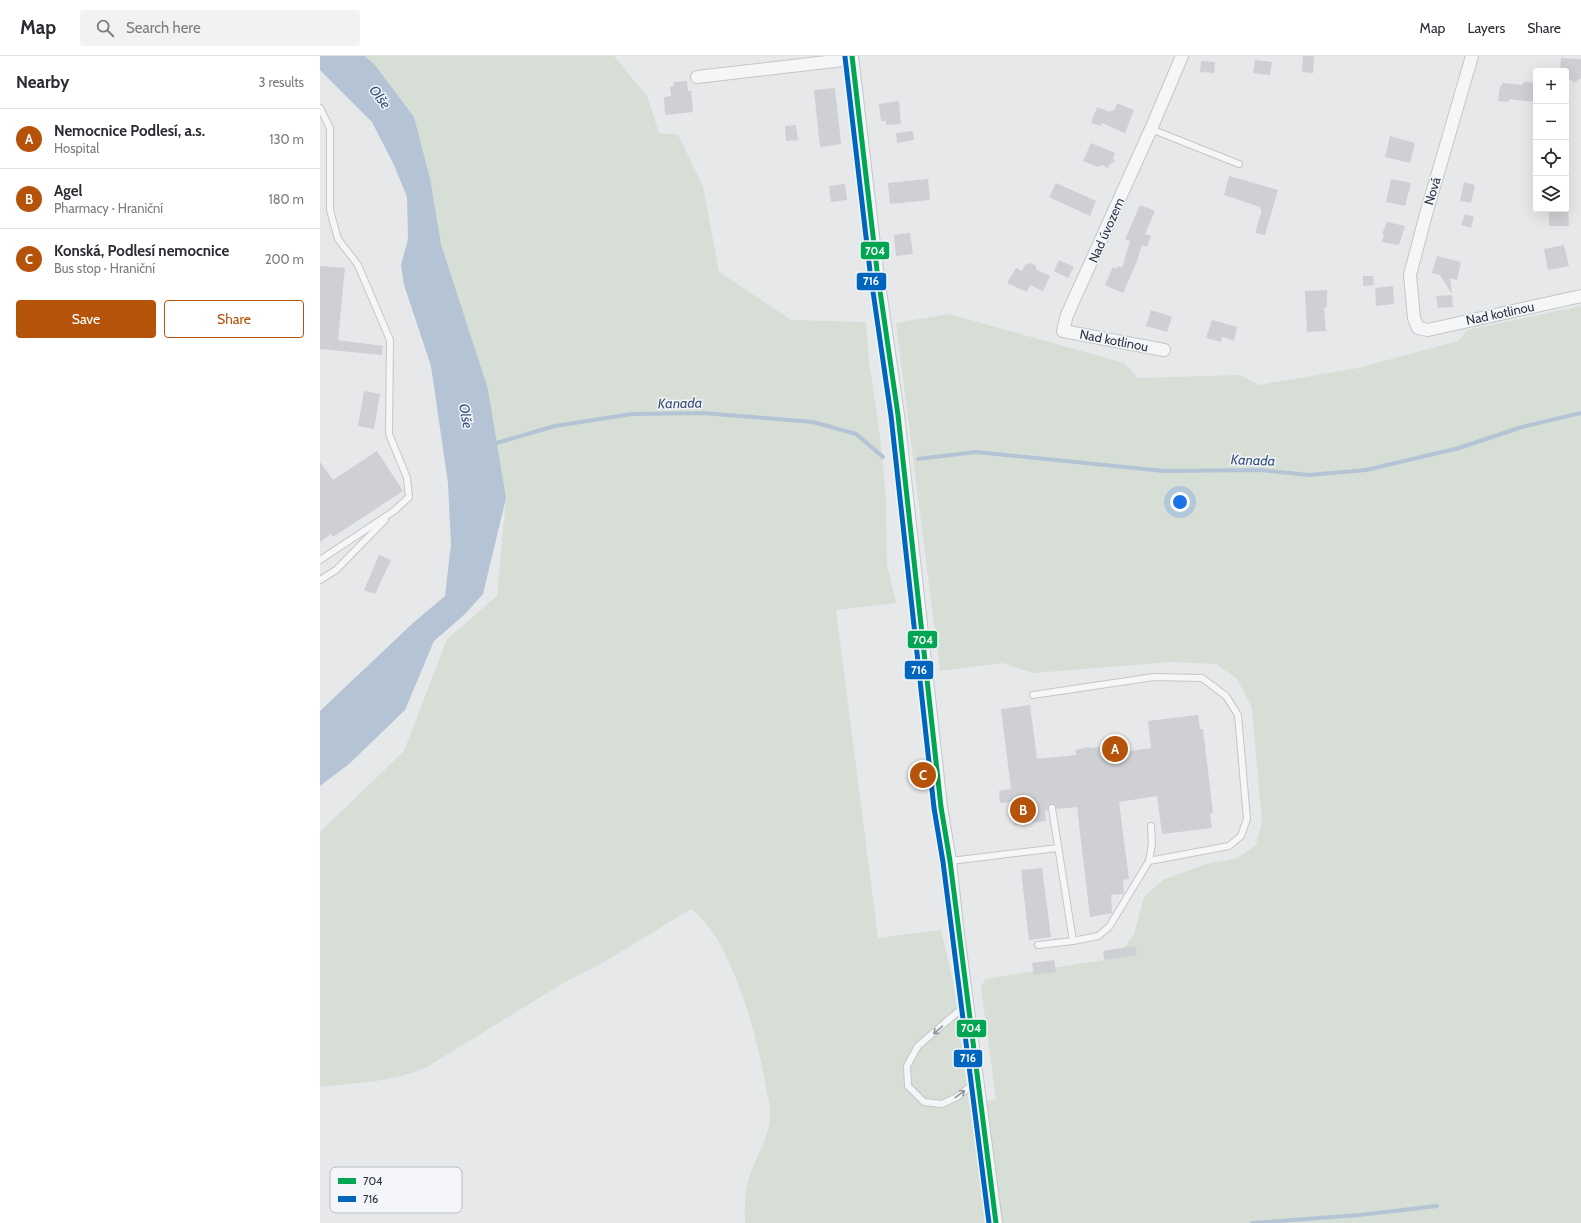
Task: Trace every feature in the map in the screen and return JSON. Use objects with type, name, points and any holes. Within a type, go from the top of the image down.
[{"type":"street","name":"Nad úvozem","points":[[1063,331],[1068,315],[1151,130],[1182,56]]},
{"type":"street","name":"Nová","points":[[1418,328],[1414,318],[1410,275],[1426,214],[1472,56]]},
{"type":"street","points":[[697,77],[852,58],[877,270],[898,415],[942,807],[995,1220]]},
{"type":"street","name":"Nad kotlinou","points":[[1418,328],[1428,330],[1581,296]]},
{"type":"street","name":"Nad kotlinou","points":[[1063,331],[1164,350]]},
{"type":"lane","points":[[320,108],[330,128],[330,210],[338,239],[358,265],[390,340],[389,434],[407,478],[409,497],[336,570],[320,580]]},
{"type":"lane","points":[[1151,130],[1239,164]]},
{"type":"lane","points":[[320,560],[394,511]]},
{"type":"lane","points":[[1033,695],[1154,677],[1202,678],[1226,696],[1238,715],[1247,818],[1241,836],[1229,846],[1149,862]]},
{"type":"lane","points":[[1052,808],[1073,941]]},
{"type":"lane","points":[[1038,945],[1073,941],[1098,936],[1109,927],[1149,862],[1152,844],[1150,826]]},
{"type":"lane","points":[[950,861],[1058,848]]},
{"type":"lane","points":[[967,1004],[918,1046],[907,1066],[908,1086],[924,1102],[942,1104],[957,1097],[978,1081]]},
{"type":"shaded area","points":[[365,56],[614,56],[647,96],[659,133],[678,135],[703,186],[719,272],[791,320],[866,322],[869,361],[881,444],[886,502],[887,565],[896,603],[836,610],[878,938],[941,930],[954,986],[969,1105],[996,1099],[981,987],[985,979],[1116,958],[1134,934],[1144,897],[1163,880],[1206,864],[1237,858],[1256,845],[1262,822],[1252,708],[1237,679],[1216,664],[1171,662],[1034,673],[1002,663],[940,671],[896,323],[949,314],[1124,363],[1138,378],[1240,375],[1259,385],[1358,368],[1458,341],[1467,330],[1581,306],[1581,1223],[745,1223],[747,1186],[767,1134],[770,1118],[769,1100],[754,1032],[738,983],[718,940],[706,923],[691,909],[604,962],[565,982],[427,1067],[388,1079],[320,1087],[320,832],[404,751],[447,639],[497,596],[506,498],[488,389],[441,244],[430,178],[414,117],[375,65]]},
{"type":"water","name":"Olše","points":[[320,56],[365,56],[375,65],[414,117],[430,178],[441,244],[488,389],[506,498],[483,594],[465,614],[434,641],[405,710],[349,764],[320,786],[320,711],[413,623],[445,596],[451,544],[448,483],[431,366],[404,285],[401,265],[408,239],[407,197],[394,165],[372,122],[320,70]]},
{"type":"building","points":[[1303,56],[1314,56],[1313,73],[1302,72]]},
{"type":"building","points":[[1561,58],[1581,59],[1581,78],[1574,83],[1569,79],[1569,68],[1560,68]]},
{"type":"building","points":[[1255,60],[1272,62],[1270,75],[1253,73]]},
{"type":"building","points":[[1201,61],[1215,62],[1214,73],[1200,72]]},
{"type":"building","points":[[687,81],[688,91],[691,91],[693,112],[665,115],[664,97],[671,96],[670,87],[674,86],[674,82]]},
{"type":"building","points":[[1523,82],[1533,83],[1533,102],[1509,99],[1509,102],[1498,101],[1500,86],[1502,86],[1502,83],[1523,85]]},
{"type":"building","points":[[835,88],[841,144],[820,147],[814,90]]},
{"type":"building","points":[[899,101],[901,124],[886,125],[886,121],[881,121],[879,104]]},
{"type":"building","points":[[1117,103],[1134,110],[1125,133],[1102,123],[1101,126],[1091,123],[1097,107],[1110,112],[1111,110],[1114,111]]},
{"type":"building","points":[[796,125],[798,140],[786,141],[785,126]]},
{"type":"building","points":[[913,131],[914,140],[897,143],[896,133]]},
{"type":"building","points":[[1390,136],[1415,143],[1410,163],[1385,157]]},
{"type":"building","points":[[1091,143],[1115,153],[1113,157],[1115,162],[1110,164],[1108,168],[1102,165],[1098,167],[1083,161]]},
{"type":"building","points":[[1229,176],[1278,190],[1265,235],[1255,233],[1262,210],[1260,207],[1224,195]]},
{"type":"building","points":[[928,179],[930,200],[890,204],[888,183]]},
{"type":"building","points":[[1391,179],[1411,183],[1405,206],[1386,202]]},
{"type":"building","points":[[1464,182],[1475,185],[1471,203],[1460,201]]},
{"type":"building","points":[[1056,183],[1096,201],[1090,216],[1049,197]]},
{"type":"building","points":[[845,184],[847,200],[831,202],[829,186]]},
{"type":"building","points":[[1140,205],[1155,211],[1145,234],[1151,236],[1147,247],[1142,245],[1136,264],[1123,293],[1105,285],[1113,267],[1117,269],[1118,266],[1122,268],[1130,241],[1125,239]]},
{"type":"building","points":[[1549,212],[1568,212],[1569,226],[1549,226]]},
{"type":"building","points":[[1465,214],[1474,217],[1471,228],[1461,225]]},
{"type":"building","points":[[1387,222],[1405,226],[1399,245],[1382,242],[1384,234],[1382,234]]},
{"type":"building","points":[[910,233],[913,254],[896,256],[894,235]]},
{"type":"building","points":[[1564,245],[1569,266],[1548,270],[1544,249]]},
{"type":"building","points":[[1437,256],[1461,262],[1457,280],[1450,278],[1452,294],[1440,275],[1432,273]]},
{"type":"building","points":[[1059,260],[1074,267],[1068,278],[1054,271]]},
{"type":"building","points":[[1030,263],[1035,265],[1037,270],[1050,276],[1043,291],[1030,285],[1027,292],[1007,283],[1016,268],[1022,271],[1025,265]]},
{"type":"building","points":[[320,266],[345,268],[338,340],[383,346],[382,355],[320,349]]},
{"type":"building","points":[[1363,276],[1373,276],[1374,285],[1363,286]]},
{"type":"building","points":[[1393,286],[1394,304],[1376,306],[1375,288]]},
{"type":"building","points":[[1327,290],[1327,307],[1324,308],[1326,331],[1307,332],[1305,291]]},
{"type":"building","points":[[1452,295],[1453,307],[1438,308],[1436,296]]},
{"type":"building","points":[[1151,310],[1172,317],[1167,332],[1146,326]]},
{"type":"building","points":[[1212,320],[1237,327],[1234,341],[1222,337],[1221,342],[1206,338]]},
{"type":"building","points":[[364,391],[380,394],[374,429],[358,426]]},
{"type":"building","points":[[377,451],[403,491],[333,537],[331,534],[320,542],[320,462],[333,480]]},
{"type":"building","points":[[379,555],[391,560],[375,594],[364,590]]},
{"type":"building","points":[[1030,705],[1037,759],[1076,755],[1075,750],[1087,747],[1092,748],[1104,746],[1105,751],[1129,748],[1130,751],[1151,748],[1148,721],[1198,715],[1200,729],[1203,729],[1213,813],[1210,814],[1212,828],[1162,834],[1157,796],[1119,802],[1129,879],[1123,880],[1124,894],[1111,895],[1112,913],[1090,917],[1077,807],[1057,809],[1055,805],[1051,804],[1048,806],[1048,810],[1045,811],[1046,821],[1015,825],[1013,802],[1000,803],[999,791],[1011,789],[1001,709]]},
{"type":"building","points":[[1042,868],[1051,937],[1029,940],[1021,870]]},
{"type":"building","points":[[1135,946],[1137,955],[1104,960],[1103,951]]},
{"type":"building","points":[[1054,960],[1056,972],[1034,975],[1032,963]]},
{"type":"waterway","name":"Kanada","points":[[493,444],[555,426],[632,414],[704,413],[813,422],[856,434],[883,457]]},
{"type":"waterway","name":"Kanada","points":[[918,459],[976,452],[1164,471],[1261,470],[1309,475],[1366,470],[1459,448],[1522,427],[1581,413]]},
{"type":"waterway","points":[[1252,1223],[1359,1215],[1437,1206]]},
{"type":"transit line","name":"704","points":[[852,56],[877,270],[898,415],[941,807],[950,861],[996,1223]]},
{"type":"transit line","name":"716","points":[[845,57],[870,271],[891,416],[934,808],[943,862],[989,1223]]},
{"type":"place","name":"Nemocnice Podlesí, a.s.","points":[[1115,749]]},
{"type":"place","name":"Konská, Podlesí nemocnice","points":[[923,775]]},
{"type":"place","name":"Agel","points":[[1023,810]]}]
